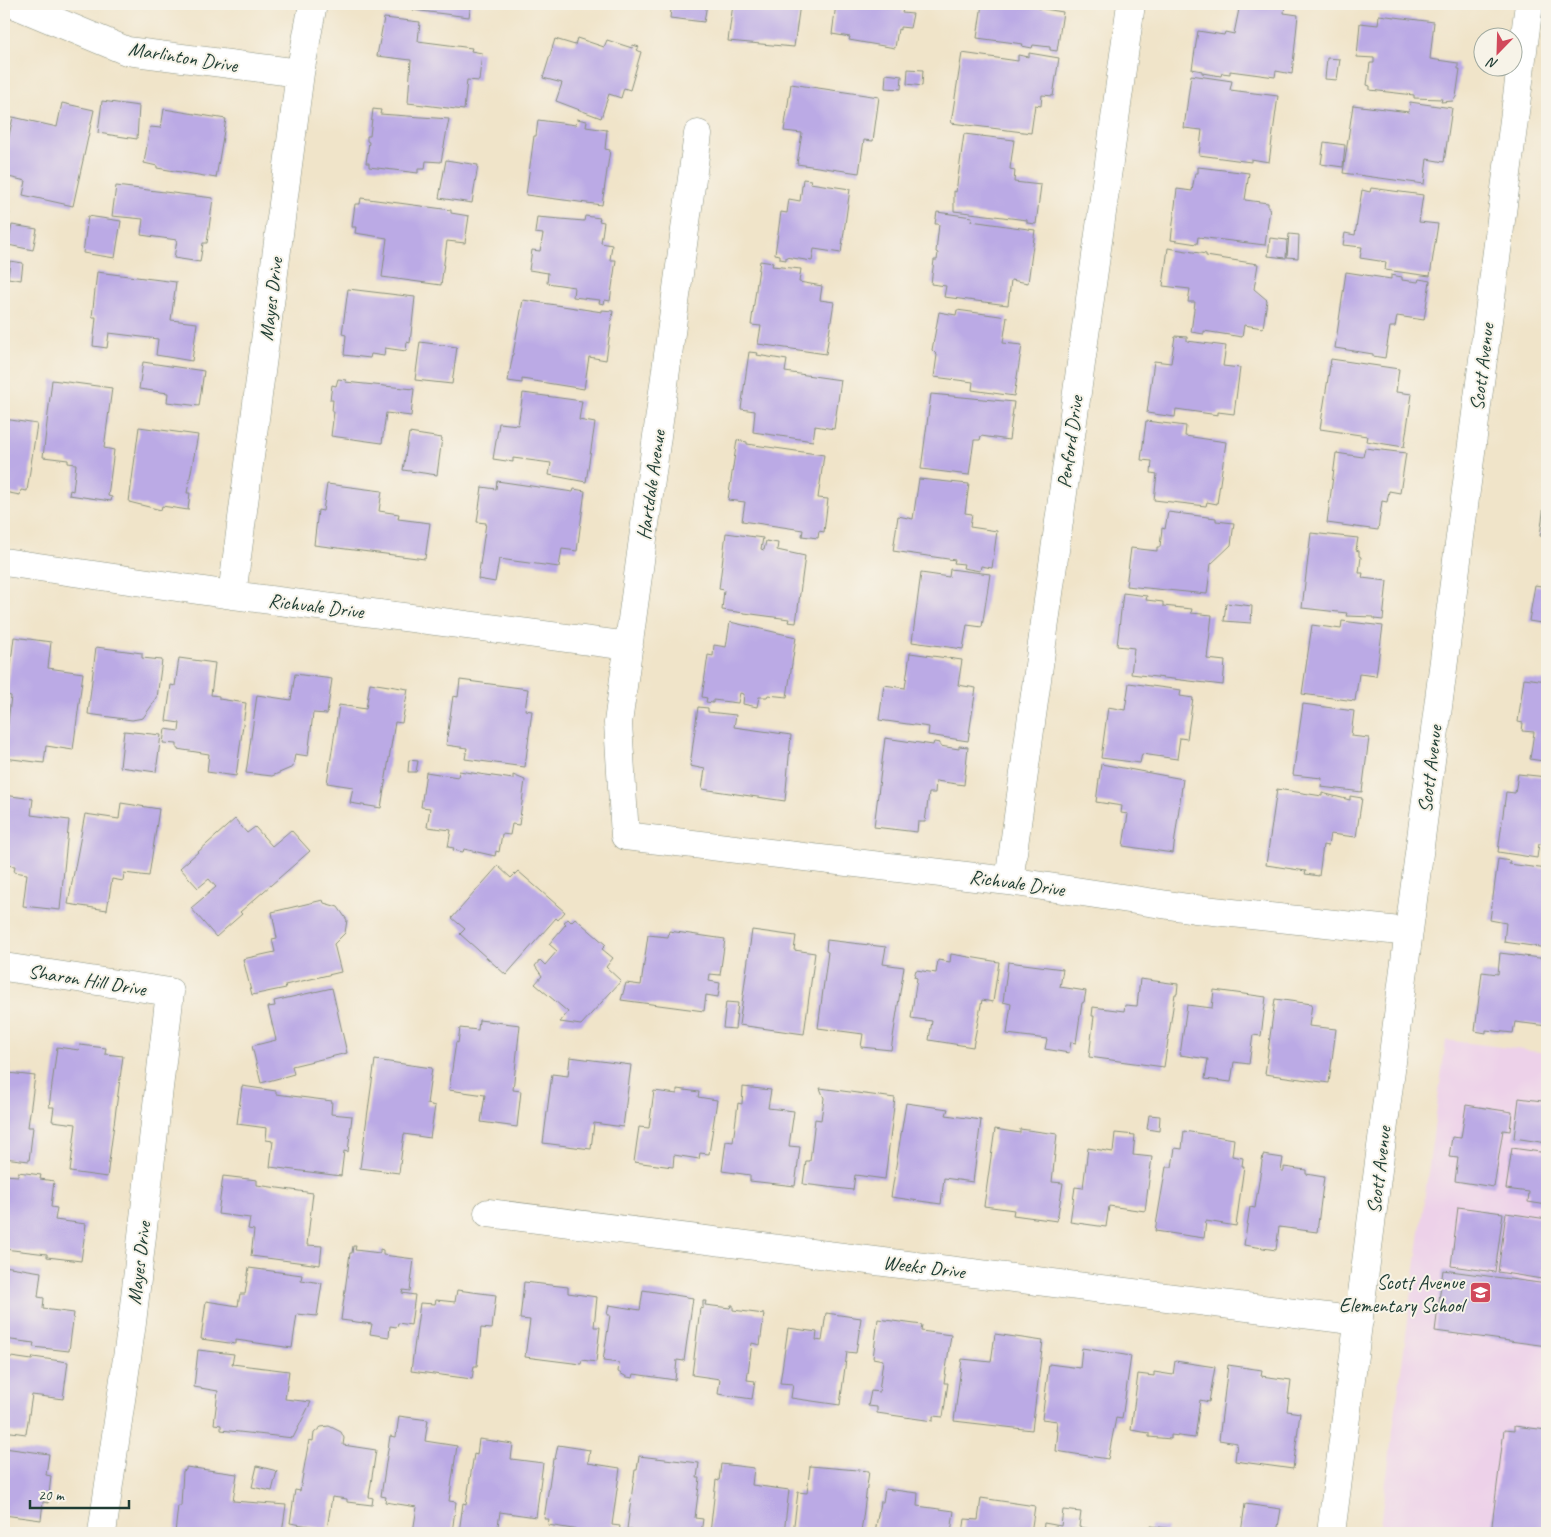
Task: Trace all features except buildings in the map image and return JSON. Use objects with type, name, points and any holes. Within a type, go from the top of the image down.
[{"type":"street","name":"Marlinton Drive","points":[[14,4],[128,51],[300,73]]},
{"type":"street","name":"Mayes Drive","points":[[232,595],[300,73],[313,4]]},
{"type":"street","name":"Penford Drive","points":[[1009,881],[1131,4]]},
{"type":"street","name":"Scott Avenue","points":[[1331,1533],[1529,4]]},
{"type":"street","name":"Hartdale Avenue","points":[[625,836],[618,723],[698,134]]},
{"type":"street","name":"Richvale Drive","points":[[4,562],[232,595],[629,646]]},
{"type":"street","name":"Richvale Drive","points":[[625,836],[1009,881],[1195,909],[1409,932]]},
{"type":"street","name":"Sharon Hill Drive","points":[[4,967],[170,992]]},
{"type":"street","name":"Mayes Drive","points":[[102,1533],[133,1313],[170,992]]},
{"type":"street","name":"Weeks Drive","points":[[488,1213],[1359,1321]]},
{"type":"shaded area","name":"Scott Avenue Elementary School","points":[[1446,1040],[1547,1053],[1547,1533],[1379,1533]]},
{"type":"place","name":"Scott Avenue Elementary School","points":[[1480,1293]]}]
